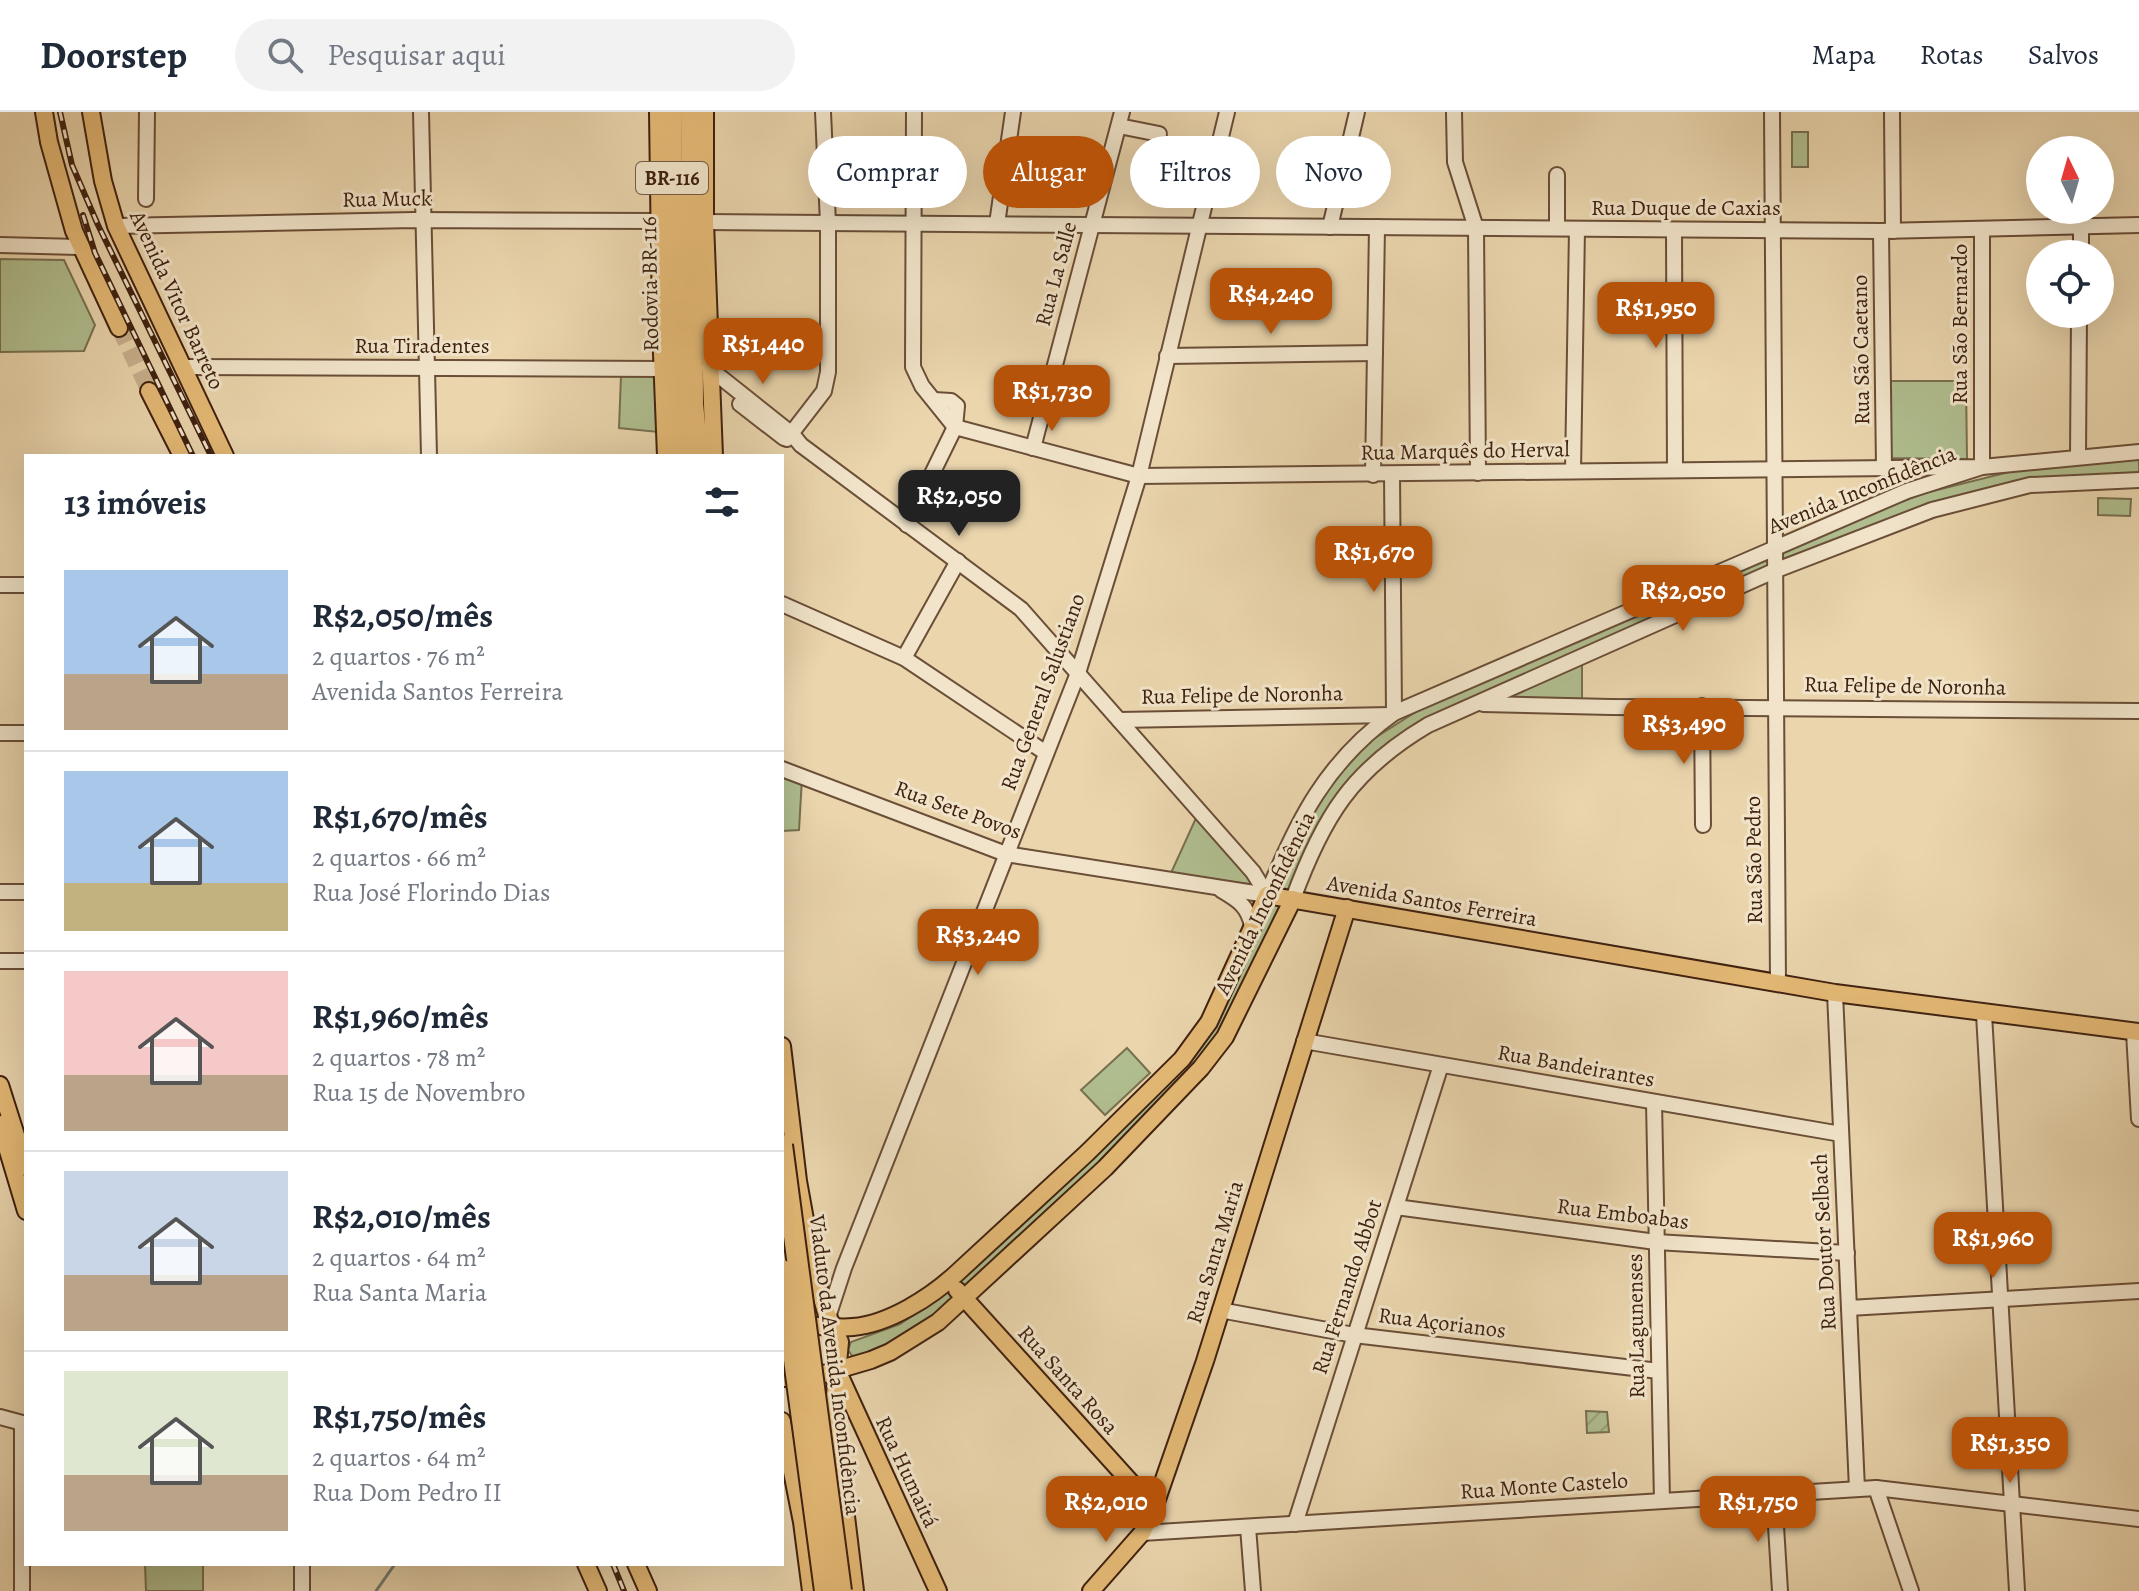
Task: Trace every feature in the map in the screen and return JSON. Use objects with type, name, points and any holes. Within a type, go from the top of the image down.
[{"type":"highway","name":"Rodovia BR-116","points":[[671,112],[675,403],[679,454]]},
{"type":"highway","name":"Rodovia BR-116","points":[[691,112],[702,398],[698,454]]},
{"type":"highway","name":"BR-116","points":[[702,398],[698,185],[705,167]]},
{"type":"highway","name":"BR-116","points":[[661,329],[672,245]]},
{"type":"highway","name":"Viaduto da Avenida Inconfidência","points":[[784,1160],[841,1591]]},
{"type":"highway","name":"Viaduto da Avenida Inconfidência","points":[[784,1285],[825,1591]]},
{"type":"main road","points":[[44,112],[58,178],[79,247],[119,328]]},
{"type":"main road","name":"Avenida Vitor Barreto","points":[[91,112],[100,167],[116,226],[224,454]]},
{"type":"main road","points":[[658,112],[666,454]]},
{"type":"main road","points":[[705,112],[709,368],[702,398],[714,454]]},
{"type":"main road","points":[[149,391],[181,454]]},
{"type":"main road","name":"Avenida Santos Ferreira","points":[[1267,895],[1835,993],[2136,1032]]},
{"type":"main road","name":"Avenida Inconfidência","points":[[784,1329],[830,1322],[852,1327],[888,1317],[953,1277],[1087,1153],[1182,1059],[1209,1022],[1267,895]]},
{"type":"main road","name":"Avenida Inconfidência","points":[[784,1378],[810,1378],[890,1352],[938,1322],[1105,1168],[1201,1068],[1225,1037],[1293,899]]},
{"type":"main road","name":"Rua Santa Maria","points":[[1100,1588],[1142,1533],[1154,1508],[1347,908]]},
{"type":"main road","points":[[784,1063],[798,1181],[816,1276],[841,1348],[835,1425],[855,1591]]},
{"type":"main road","points":[[0,1085],[24,1200]]},
{"type":"main road","points":[[9,1119],[24,1161]]},
{"type":"main road","points":[[784,1302],[796,1304],[805,1301],[816,1276]]},
{"type":"main road","name":"Rua Santa Rosa","points":[[953,1277],[1154,1508]]},
{"type":"main road","name":"Rua Humaitá","points":[[838,1370],[938,1591]]},
{"type":"main road","points":[[811,1591],[784,1427],[798,1406],[808,1403],[821,1406],[835,1425]]},
{"type":"main road","points":[[587,1566],[598,1591]]},
{"type":"main road","points":[[598,1566],[610,1591]]},
{"type":"main road","points":[[637,1566],[648,1591]]},
{"type":"street","points":[[146,199],[147,112]]},
{"type":"street","points":[[421,112],[429,454]]},
{"type":"street","points":[[793,440],[824,391],[828,372],[828,223],[823,112]]},
{"type":"street","points":[[907,525],[955,427],[922,386],[913,367],[914,112]]},
{"type":"street","points":[[997,224],[1013,112]]},
{"type":"street","name":"Rua General Salustiano","points":[[830,1322],[844,1268],[1078,673],[1139,476],[1227,112]]},
{"type":"street","points":[[1330,227],[1357,112]]},
{"type":"street","points":[[1454,112],[1455,162],[1476,228],[1478,473]]},
{"type":"street","name":"Rua São Pedro","points":[[1772,112],[1778,983]]},
{"type":"street","name":"Rua São Caetano","points":[[1891,468],[1887,231],[1892,112]]},
{"type":"street","points":[[1120,119],[1159,134]]},
{"type":"street","name":"Rua La Salle","points":[[1033,448],[1120,119]]},
{"type":"street","points":[[1557,175],[1557,228]]},
{"type":"street","name":"Rua Muck","points":[[116,226],[424,220],[659,221]]},
{"type":"street","name":"Rua Duque de Caxias","points":[[705,222],[1887,231],[2139,225]]},
{"type":"street","points":[[2081,226],[2081,240]]},
{"type":"street","points":[[1373,475],[1377,227]]},
{"type":"street","points":[[1573,471],[1577,229]]},
{"type":"street","name":"Rua São Bernardo","points":[[1982,229],[1982,467]]},
{"type":"street","points":[[1674,230],[1675,470]]},
{"type":"street","points":[[0,245],[79,247]]},
{"type":"street","points":[[2078,457],[2079,328]]},
{"type":"street","points":[[1167,356],[1375,353]]},
{"type":"street","name":"Rua Tiradentes","points":[[183,367],[662,369]]},
{"type":"street","points":[[709,368],[793,440]]},
{"type":"street","points":[[702,398],[716,389],[723,390],[1021,609],[1253,872],[1267,895]]},
{"type":"street","name":"Rua Marquês do Herval","points":[[955,427],[1139,476],[1982,467]]},
{"type":"street","name":"Avenida Inconfidência","points":[[1267,895],[1297,824],[1320,786],[1353,746],[1393,714],[1907,491],[1982,467],[2139,452]]},
{"type":"street","points":[[1891,468],[1907,474],[1910,484],[1907,491]]},
{"type":"street","points":[[1392,474],[1393,714]]},
{"type":"street","name":"Avenida Inconfidência","points":[[1293,899],[1322,828],[1346,794],[1387,751],[1428,725],[1774,571],[1932,510],[2021,487],[2139,480]]},
{"type":"street","points":[[904,658],[958,561]]},
{"type":"street","points":[[0,585],[24,585]]},
{"type":"street","points":[[784,605],[904,658],[1046,753]]},
{"type":"street","name":"Rua Felipe de Noronha","points":[[1479,704],[2139,711]]},
{"type":"street","points":[[1702,706],[1703,825]]},
{"type":"street","name":"Rua Felipe de Noronha","points":[[1119,720],[1393,714]]},
{"type":"street","name":"Rua Felipe de Noronha","points":[[1366,715],[1374,729]]},
{"type":"street","points":[[0,733],[24,733]]},
{"type":"street","name":"Rua Sete Povos","points":[[784,770],[1006,854],[1267,895]]},
{"type":"street","name":"Rua Sete Povos","points":[[1217,887],[1243,903],[1252,926]]},
{"type":"street","points":[[0,892],[24,892]]},
{"type":"street","points":[[0,961],[24,961]]},
{"type":"street","name":"Rua Doutor Selbach","points":[[1835,993],[1857,1489]]},
{"type":"street","points":[[1984,1014],[2017,1591]]},
{"type":"street","points":[[2136,1032],[2139,1119]]},
{"type":"street","name":"Rua Bandeirantes","points":[[1304,1041],[1841,1134]]},
{"type":"street","name":"Rua Fernando Abbot","points":[[1295,1524],[1441,1065]]},
{"type":"street","name":"Rua Lagunenses","points":[[1654,1102],[1662,1501]]},
{"type":"street","name":"Rua Emboabas","points":[[1396,1207],[1656,1242],[1847,1253]]},
{"type":"street","points":[[816,1276],[829,1280],[844,1268]]},
{"type":"street","points":[[1849,1308],[2139,1291]]},
{"type":"street","name":"Rua Açorianos","points":[[1220,1310],[1354,1335],[1659,1371]]},
{"type":"street","points":[[0,1417],[24,1424],[22,1591]]},
{"type":"street","points":[[1876,1488],[1911,1591]]},
{"type":"street","name":"Rua Monte Castelo","points":[[1142,1533],[1876,1488],[2139,1519]]},
{"type":"street","points":[[1774,1494],[1780,1591]]},
{"type":"street","points":[[1248,1527],[1253,1591]]},
{"type":"street","points":[[302,1566],[302,1591]]},
{"type":"green space","points":[[1792,132],[1808,132],[1808,167],[1792,167]]},
{"type":"green space","points":[[0,259],[64,260],[95,325],[84,351],[0,352]]},
{"type":"green space","points":[[653,375],[658,379],[658,432],[619,428],[621,376]]},
{"type":"green space","points":[[1888,381],[1966,381],[1967,459],[1889,458]]},
{"type":"green space","points":[[2139,458],[2139,474],[1988,491],[1429,721],[1342,793],[1224,1033],[1103,1164],[936,1319],[878,1350],[853,1357],[848,1350],[851,1342],[900,1324],[919,1311],[1184,1064],[1307,816],[1335,776],[1367,743],[1422,708],[1925,493],[2029,467]]},
{"type":"green space","points":[[2098,498],[2131,499],[2130,516],[2098,515]]},
{"type":"green space","points":[[1582,662],[1582,701],[1500,698]]},
{"type":"green space","points":[[784,773],[802,778],[799,830],[784,831]]},
{"type":"green space","points":[[1196,818],[1255,885],[1171,873]]},
{"type":"green space","points":[[1127,1048],[1150,1073],[1105,1115],[1081,1090]]},
{"type":"green space","points":[[1586,1411],[1607,1412],[1609,1432],[1587,1433]]},
{"type":"green space","points":[[145,1566],[203,1566],[203,1591],[146,1591]]},
{"type":"waterway","points":[[376,1591],[394,1566]]},
{"type":"tunnel","points":[[119,328],[149,391]]},
{"type":"railway","points":[[60,112],[72,165],[98,225],[210,454]]},
{"type":"railway","points":[[83,215],[95,253],[192,454]]},
{"type":"railway","points":[[614,1566],[624,1591]]}]
